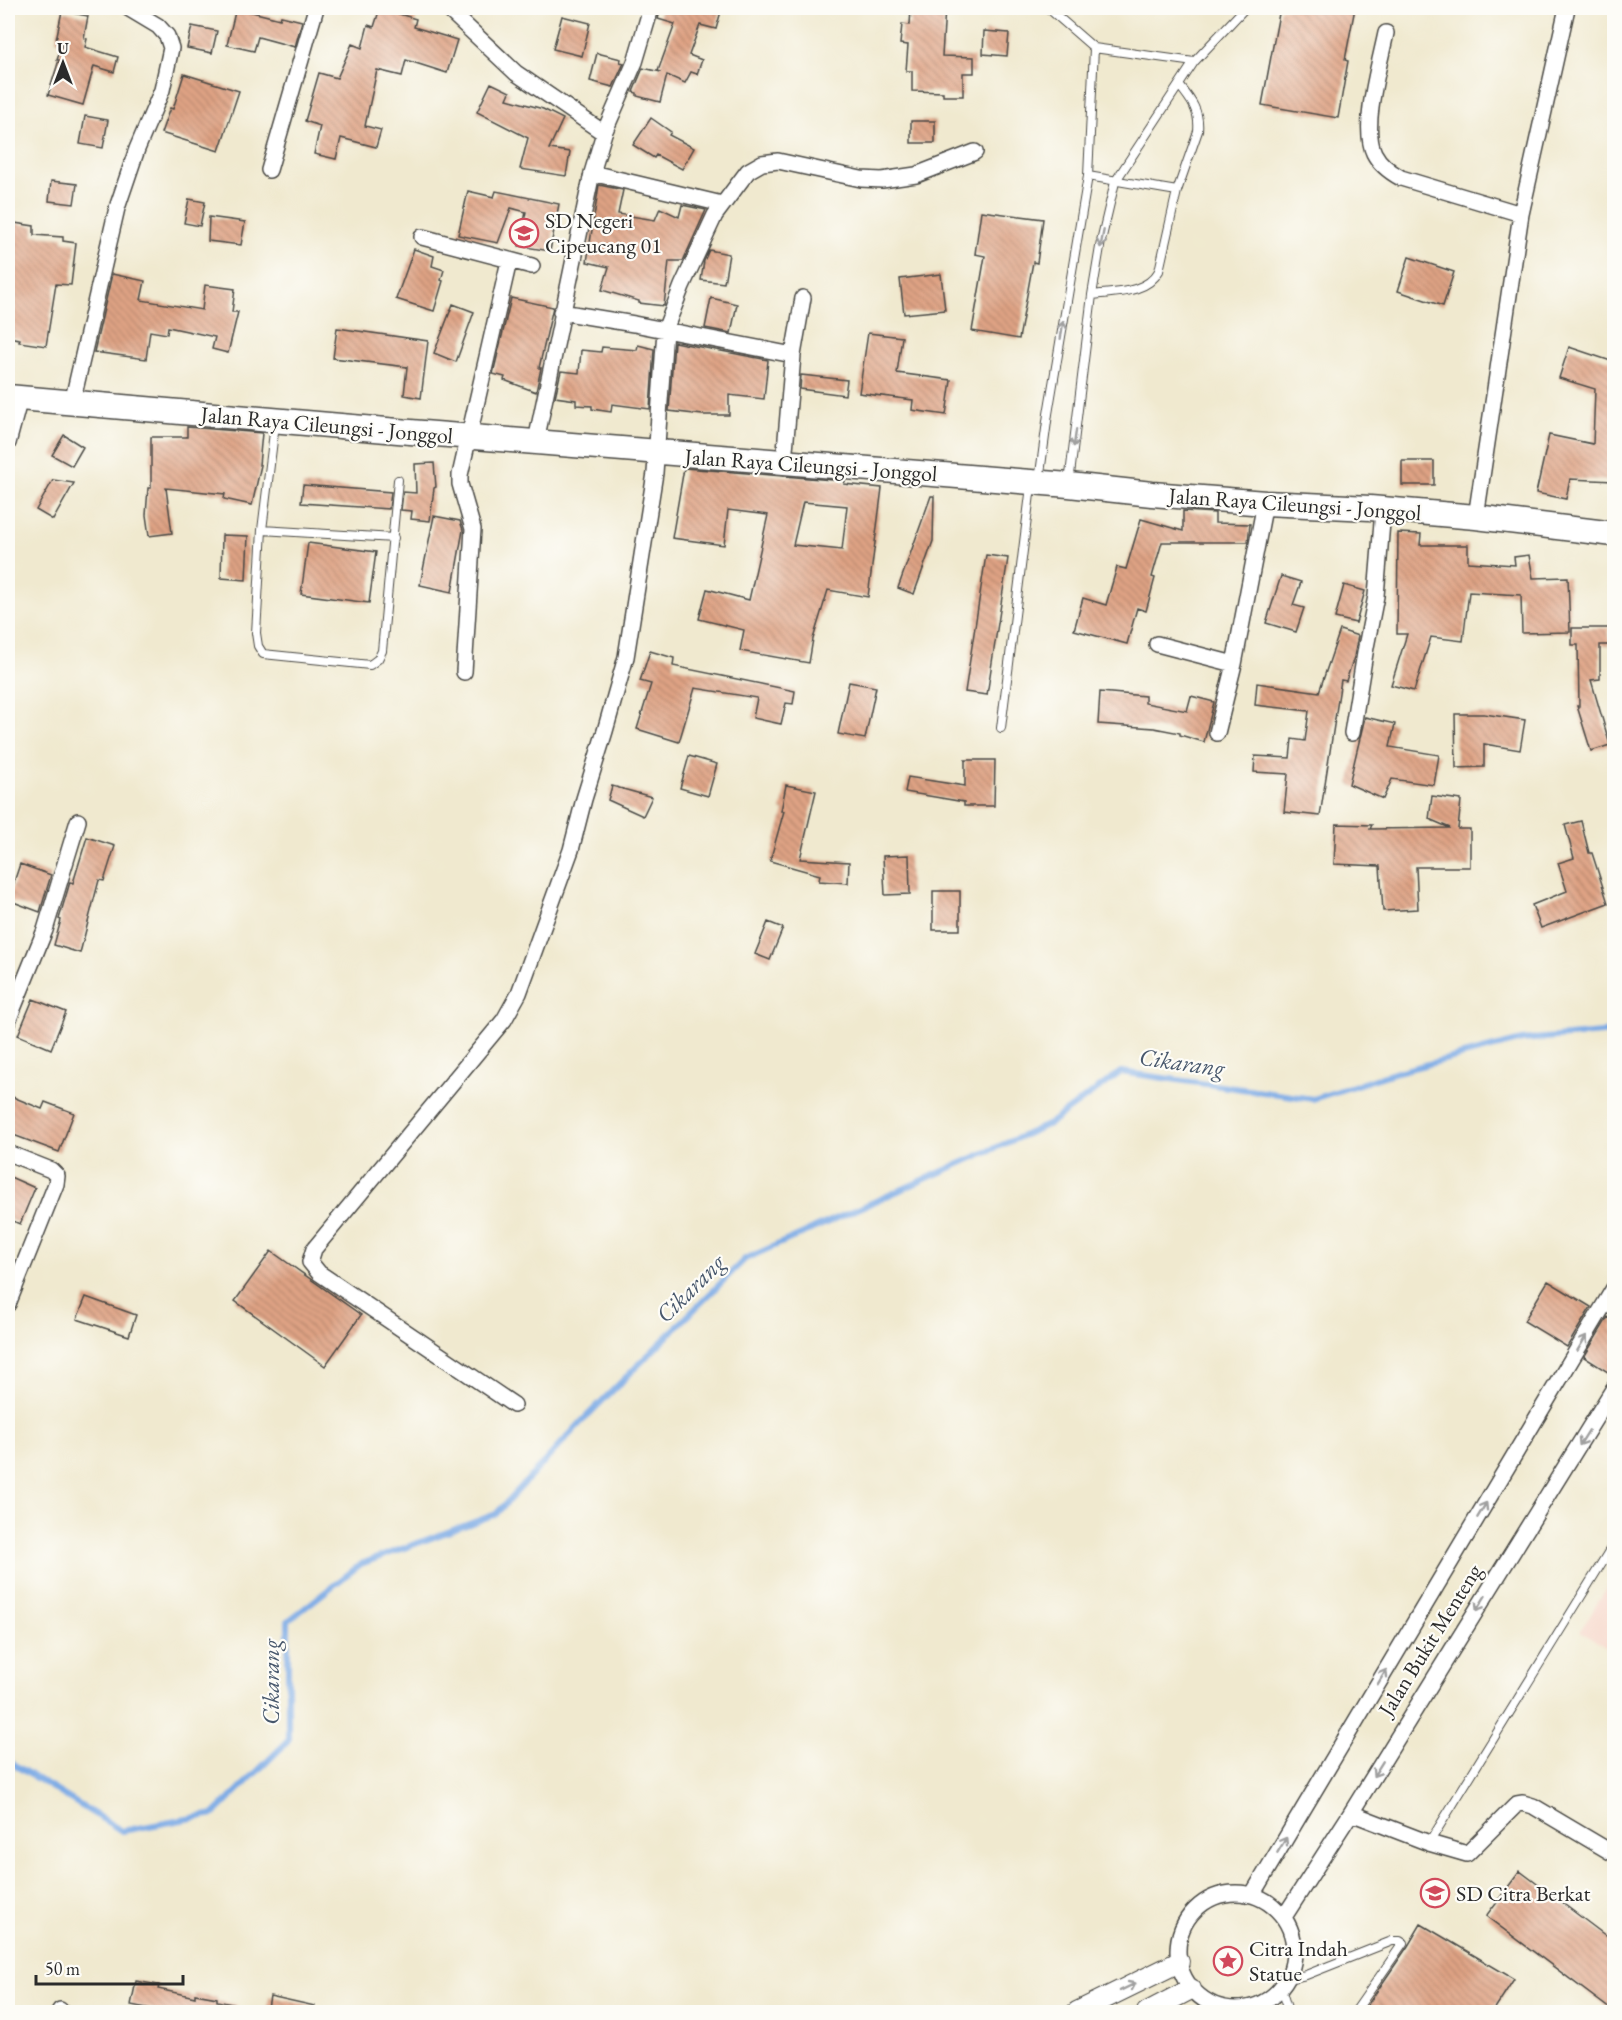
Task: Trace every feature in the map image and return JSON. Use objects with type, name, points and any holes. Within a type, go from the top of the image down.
[{"type":"main road","name":"Jalan Raya Cileungsi - Jonggol","points":[[14,398],[657,453],[1068,484],[1152,494],[1476,517],[1614,534]]},
{"type":"street","points":[[72,403],[117,208],[137,149],[162,90],[171,48],[167,36],[158,26],[128,8]]},
{"type":"street","points":[[269,170],[316,8]]},
{"type":"street","points":[[447,8],[516,73],[604,133]]},
{"type":"street","points":[[536,441],[561,312],[592,173],[604,133],[635,63],[651,8]]},
{"type":"street","points":[[1476,517],[1521,214],[1567,8]]},
{"type":"street","points":[[1386,33],[1371,104],[1369,137],[1378,160],[1401,178],[1521,214]]},
{"type":"street","points":[[514,1405],[319,1273],[310,1262],[314,1249],[504,1020],[519,993],[571,850],[626,657],[656,473],[665,330],[682,286],[722,204],[748,171],[762,163],[778,161],[861,179],[882,180],[916,175],[975,152]]},
{"type":"street","points":[[592,173],[722,204]]},
{"type":"street","points":[[422,237],[532,266]]},
{"type":"street","points":[[464,672],[473,530],[460,484],[460,475],[509,261]]},
{"type":"street","points":[[784,462],[793,355],[803,298]]},
{"type":"street","points":[[561,312],[793,355]]},
{"type":"street","points":[[8,443],[14,398]]},
{"type":"street","points":[[1217,733],[1234,664],[1265,503]]},
{"type":"street","points":[[1352,733],[1376,596],[1383,510]]},
{"type":"street","points":[[1157,644],[1234,664]]},
{"type":"street","points":[[8,1021],[45,930],[78,821]]},
{"type":"street","points":[[8,1153],[51,1170],[57,1176],[56,1184],[8,1304]]},
{"type":"street","points":[[1252,1895],[1614,1288]]},
{"type":"street","name":"Jalan Bukit Menteng","points":[[1284,1917],[1351,1813],[1614,1388]]},
{"type":"street","points":[[1351,1813],[1462,1854],[1468,1853],[1517,1804],[1523,1803],[1533,1806],[1614,1854]]},
{"type":"street","points":[[1239,1893],[1252,1895],[1275,1907],[1284,1917],[1290,1928],[1295,1954],[1293,1966],[1284,1984],[1271,1998],[1260,2005],[1219,2010],[1191,1989],[1179,1962],[1180,1936],[1192,1913],[1213,1898],[1239,1893]]},
{"type":"street","points":[[1077,2013],[1179,1962]]},
{"type":"street","points":[[1147,2013],[1191,1989]]},
{"type":"lane","points":[[1048,8],[1094,48],[1194,62]]},
{"type":"lane","points":[[1068,484],[1092,295],[1101,241],[1115,182],[1194,62],[1245,8]]},
{"type":"lane","points":[[1001,728],[1035,482],[1088,176],[1094,48]]},
{"type":"lane","points":[[1092,295],[1128,291],[1147,284],[1156,277],[1177,191],[1198,132],[1199,122],[1195,106],[1179,85]]},
{"type":"lane","points":[[1088,176],[1177,191]]},
{"type":"lane","points":[[276,419],[262,530],[256,633],[258,646],[263,654],[370,665],[378,659],[382,651],[398,480]]},
{"type":"lane","points":[[262,530],[394,538]]},
{"type":"lane","points":[[1430,1843],[1614,1543]]},
{"type":"lane","points":[[1286,2013],[1284,1984],[1392,1941],[1400,1941],[1403,1943],[1355,2013]]},
{"type":"shaded area","points":[[1614,1576],[1614,1650],[1613,1652],[1580,1631]]},
{"type":"building","points":[[236,8],[280,19],[281,16],[302,21],[295,47],[258,37],[254,51],[227,45]]},
{"type":"building","points":[[380,8],[416,19],[414,27],[457,40],[447,73],[406,60],[402,76],[377,70],[365,126],[381,130],[376,147],[341,138],[336,159],[314,154],[320,126],[305,121],[319,73],[337,78],[352,44],[362,48],[368,25],[374,27]]},
{"type":"building","points":[[661,8],[722,8],[716,29],[700,25],[689,55],[702,60],[697,74],[691,72],[685,83],[667,75],[660,102],[637,96],[637,93],[633,92],[643,68],[661,72],[658,71],[675,24],[658,19]]},
{"type":"building","points":[[911,8],[945,8],[942,56],[974,57],[974,73],[963,73],[963,96],[943,96],[943,92],[912,91],[912,71],[906,71],[908,45],[900,44],[902,24],[910,25]]},
{"type":"building","points":[[1280,8],[1355,8],[1345,60],[1348,61],[1338,118],[1262,105]]},
{"type":"building","points":[[62,11],[88,16],[84,38],[87,39],[85,47],[118,57],[114,72],[94,66],[83,105],[48,95],[63,42],[56,40]]},
{"type":"building","points":[[562,16],[590,23],[582,56],[553,49]]},
{"type":"building","points":[[192,26],[217,31],[212,53],[187,48]]},
{"type":"building","points":[[984,31],[1009,33],[1007,56],[983,54]]},
{"type":"building","points":[[597,53],[621,59],[620,62],[624,63],[613,87],[590,81]]},
{"type":"building","points":[[184,74],[239,91],[219,151],[161,133],[170,108],[173,109]]},
{"type":"building","points":[[491,83],[510,92],[507,99],[543,109],[563,119],[549,149],[570,152],[566,176],[520,169],[528,138],[477,112]]},
{"type":"building","points":[[85,116],[108,120],[103,148],[80,144]]},
{"type":"building","points":[[651,118],[671,132],[669,135],[694,148],[682,169],[656,155],[654,158],[633,145]]},
{"type":"building","points":[[911,121],[935,121],[935,143],[911,143]]},
{"type":"building","points":[[51,181],[77,184],[74,204],[49,201]]},
{"type":"building","points":[[599,185],[623,190],[618,214],[655,220],[660,208],[679,217],[682,205],[706,210],[683,261],[669,261],[664,306],[639,303],[639,301],[602,290],[609,267],[587,262]]},
{"type":"building","points":[[468,191],[494,197],[496,191],[559,204],[550,251],[519,246],[526,212],[511,208],[498,243],[458,235]]},
{"type":"building","points":[[189,199],[205,202],[200,226],[184,223]]},
{"type":"building","points":[[981,211],[1043,219],[1037,263],[1033,262],[1019,339],[972,331],[985,256],[975,254]]},
{"type":"building","points":[[209,217],[245,222],[241,245],[208,241]]},
{"type":"building","points":[[8,222],[34,226],[34,235],[63,237],[63,241],[76,243],[71,285],[56,284],[46,346],[19,342],[20,339],[8,337]]},
{"type":"building","points":[[414,249],[434,256],[432,266],[444,270],[434,311],[396,299]]},
{"type":"building","points":[[709,250],[729,254],[724,283],[701,280],[704,261]]},
{"type":"building","points":[[1409,257],[1454,272],[1443,306],[1398,291]]},
{"type":"building","points":[[112,274],[145,281],[141,300],[202,310],[205,285],[235,289],[232,312],[238,312],[228,353],[212,349],[215,337],[168,327],[167,334],[150,331],[146,359],[94,352]]},
{"type":"building","points":[[941,274],[945,310],[904,314],[900,279]]},
{"type":"building","points":[[511,298],[553,307],[536,392],[504,380],[505,377],[493,374]]},
{"type":"building","points":[[711,298],[737,304],[731,333],[705,328]]},
{"type":"building","points":[[453,304],[474,312],[456,362],[434,353]]},
{"type":"building","points":[[337,328],[428,341],[421,398],[404,395],[407,367],[333,358]]},
{"type":"building","points":[[868,333],[902,337],[897,373],[951,380],[946,415],[912,410],[913,400],[859,393]]},
{"type":"building","points":[[674,342],[768,360],[764,399],[729,395],[729,415],[669,411]]},
{"type":"building","points":[[638,345],[654,349],[650,409],[612,404],[611,412],[592,409],[592,406],[576,405],[576,400],[555,397],[561,371],[579,373],[581,350],[601,352],[602,347],[637,350]]},
{"type":"building","points":[[1569,347],[1614,362],[1614,481],[1570,479],[1566,499],[1536,493],[1549,435],[1593,444],[1595,389],[1559,378]]},
{"type":"building","points":[[801,375],[847,380],[845,395],[800,389]]},
{"type":"building","points":[[187,427],[262,433],[259,465],[261,465],[252,505],[224,499],[225,494],[166,488],[172,533],[149,536],[146,515],[148,488],[151,488],[151,437],[187,437]]},
{"type":"building","points":[[64,435],[83,447],[72,466],[52,455]]},
{"type":"building","points":[[1402,461],[1434,461],[1434,485],[1402,485]]},
{"type":"building","points":[[434,463],[436,487],[430,521],[411,519],[412,511],[401,510],[403,492],[416,493],[415,464]]},
{"type":"building","points":[[684,468],[845,481],[844,484],[882,488],[868,597],[828,590],[813,639],[809,663],[740,651],[744,630],[699,619],[707,589],[749,600],[768,515],[728,510],[724,545],[672,538]],"holes":[[[803,502],[847,506],[842,550],[793,545]]]},
{"type":"building","points":[[53,480],[74,483],[53,520],[36,510]]},
{"type":"building","points":[[303,485],[391,492],[389,509],[301,503]]},
{"type":"building","points":[[931,496],[934,496],[933,541],[914,594],[898,588]]},
{"type":"building","points":[[1183,511],[1215,513],[1215,523],[1250,524],[1248,542],[1162,542],[1152,577],[1155,578],[1146,611],[1137,608],[1127,644],[1074,630],[1083,598],[1106,605],[1117,567],[1126,569],[1141,519],[1183,531]]},
{"type":"building","points":[[434,516],[460,521],[463,530],[452,592],[420,585]]},
{"type":"building","points":[[1398,533],[1421,534],[1420,545],[1468,545],[1468,562],[1515,565],[1514,557],[1529,555],[1533,578],[1568,577],[1570,632],[1522,633],[1521,595],[1469,592],[1463,641],[1431,637],[1414,691],[1391,685],[1407,634],[1397,634]]},
{"type":"building","points":[[222,535],[248,536],[246,580],[221,578]]},
{"type":"building","points":[[308,543],[376,552],[369,603],[301,594]]},
{"type":"building","points":[[986,555],[1008,558],[987,695],[965,692]]},
{"type":"building","points":[[1281,576],[1301,582],[1293,605],[1304,608],[1296,632],[1266,623]]},
{"type":"building","points":[[1344,585],[1365,591],[1356,623],[1335,618]]},
{"type":"building","points":[[1572,628],[1609,628],[1609,645],[1600,645],[1600,679],[1591,680],[1610,745],[1591,751],[1577,706],[1579,706],[1578,645],[1572,645]]},
{"type":"building","points":[[1340,630],[1358,636],[1346,681],[1341,680],[1320,816],[1284,812],[1288,774],[1254,772],[1255,756],[1290,758],[1292,739],[1305,741],[1309,711],[1255,705],[1257,683],[1319,692]]},
{"type":"building","points":[[650,651],[674,658],[673,666],[795,691],[793,704],[786,703],[781,724],[753,718],[757,698],[695,688],[679,742],[637,729],[651,684],[640,681]]},
{"type":"building","points":[[849,682],[876,687],[865,739],[838,734]]},
{"type":"building","points":[[1100,692],[1145,696],[1145,703],[1187,711],[1191,696],[1214,702],[1204,742],[1180,735],[1180,733],[1154,728],[1098,724]]},
{"type":"building","points":[[1455,714],[1484,714],[1525,720],[1520,750],[1484,744],[1484,767],[1456,768]]},
{"type":"building","points":[[1365,717],[1395,724],[1390,747],[1439,755],[1434,785],[1392,779],[1383,799],[1349,784]]},
{"type":"building","points":[[689,756],[717,764],[708,796],[680,788]]},
{"type":"building","points":[[965,760],[995,760],[994,806],[964,806],[964,802],[905,792],[908,777],[965,786]]},
{"type":"building","points":[[786,785],[816,791],[800,859],[849,862],[848,883],[819,881],[820,875],[770,861],[784,811],[781,811]]},
{"type":"building","points":[[612,786],[652,797],[643,816],[608,800]]},
{"type":"building","points":[[1432,796],[1461,800],[1458,829],[1470,829],[1470,867],[1416,867],[1418,909],[1383,911],[1380,866],[1334,864],[1336,824],[1372,825],[1370,829],[1450,828],[1429,819]]},
{"type":"building","points":[[1581,821],[1589,853],[1592,853],[1608,903],[1541,928],[1532,905],[1567,891],[1558,863],[1574,858],[1565,825]]},
{"type":"building","points":[[87,837],[115,846],[104,881],[99,880],[80,953],[54,945],[70,882],[73,883]]},
{"type":"building","points":[[909,855],[910,894],[885,895],[883,856]]},
{"type":"building","points":[[20,864],[51,875],[40,912],[8,900]]},
{"type":"building","points":[[933,891],[960,891],[960,930],[933,930]]},
{"type":"building","points":[[768,922],[783,928],[770,960],[755,954]]},
{"type":"building","points":[[33,999],[66,1012],[51,1049],[18,1035]]},
{"type":"building","points":[[8,1095],[42,1109],[45,1102],[74,1113],[59,1152],[8,1133]]},
{"type":"building","points":[[8,1176],[35,1188],[20,1224],[8,1219]]},
{"type":"building","points":[[271,1251],[361,1315],[325,1366],[235,1301]]},
{"type":"building","points":[[1548,1281],[1591,1307],[1567,1347],[1524,1321]]},
{"type":"building","points":[[86,1297],[136,1315],[129,1336],[77,1319]]},
{"type":"building","points":[[1608,1317],[1614,1321],[1614,1376],[1584,1357]]},
{"type":"building","points":[[1520,1871],[1614,1942],[1614,2012],[1486,1916]]},
{"type":"building","points":[[1421,1924],[1514,1979],[1492,2013],[1362,2013]]},
{"type":"building","points":[[136,1981],[159,1985],[158,1989],[195,1997],[195,1994],[217,1998],[217,2001],[237,2005],[236,2013],[156,2013],[157,2010],[131,2005]]},
{"type":"building","points":[[270,1996],[315,2006],[314,2013],[267,2013]]},
{"type":"waterway","name":"Cikarang","points":[[8,1761],[122,1831],[214,1814],[288,1741],[288,1621],[361,1564],[496,1514],[583,1420],[745,1259],[1049,1124],[1121,1072],[1313,1099],[1397,1072],[1522,1040],[1614,1032]]},
{"type":"place","name":"SD Negeri Cipeucang 01","points":[[524,233]]},
{"type":"place","name":"SD Citra Berkat","points":[[1435,1893]]},
{"type":"place","name":"Citra Indah Statue","points":[[1228,1961]]}]
